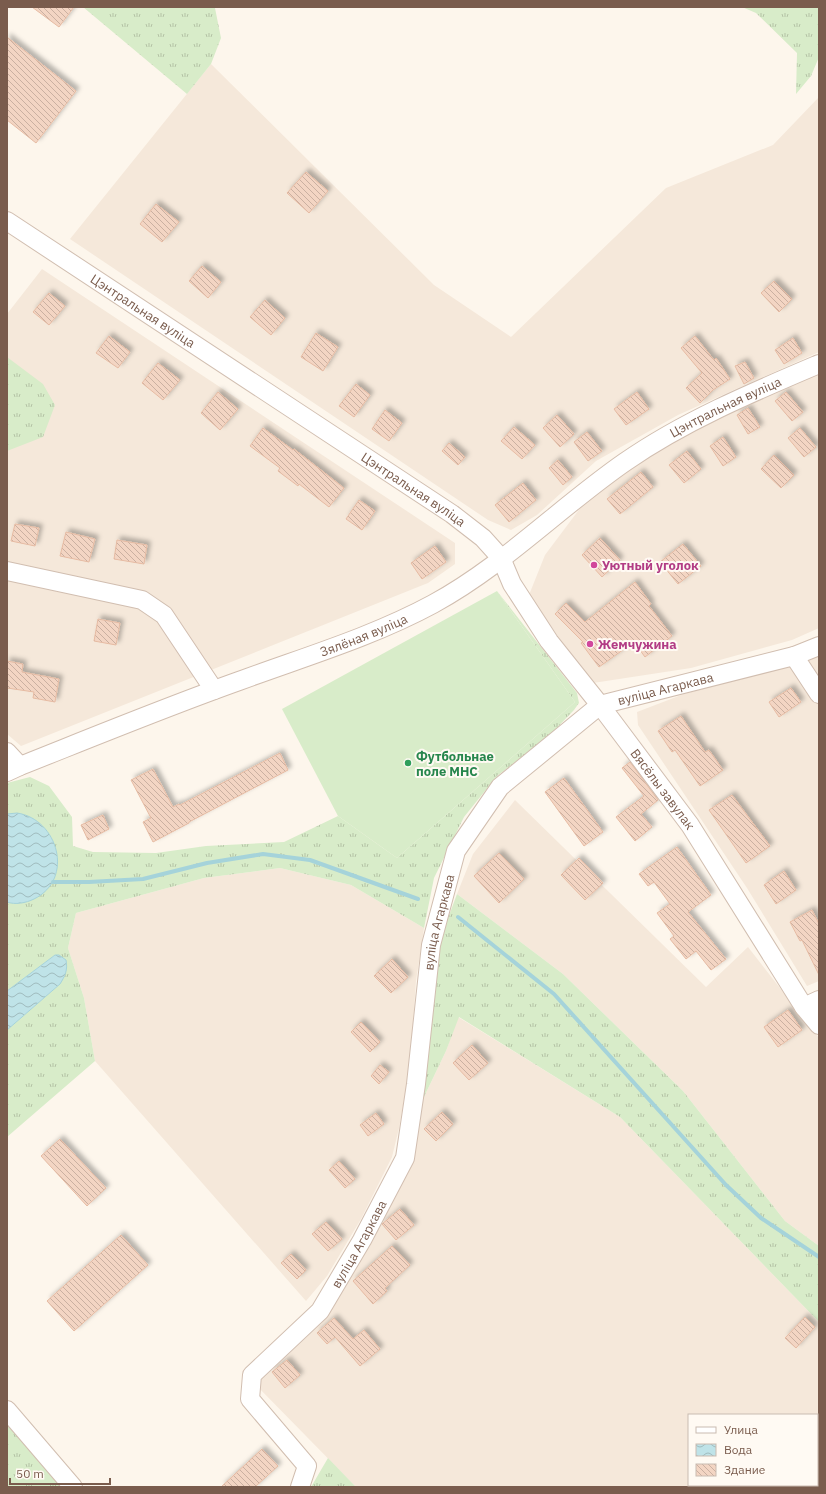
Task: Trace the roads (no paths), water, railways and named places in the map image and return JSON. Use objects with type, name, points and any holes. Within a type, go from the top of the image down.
[{"type":"street","name":"Цэнтральная вуліца","points":[[7,221],[452,514],[484,538],[501,558],[601,479],[655,443],[721,408],[819,364]]},
{"type":"street","name":"Зялёная вуліца","points":[[7,752],[13,769],[214,690],[373,631],[408,617],[457,589],[501,558]]},
{"type":"street","name":"Вясёлы завулак","points":[[501,558],[512,584],[549,641],[600,705],[690,825],[812,1003],[819,1025]]},
{"type":"street","points":[[7,571],[142,600],[164,615],[214,690]]},
{"type":"street","name":"вуліца Агаркава","points":[[300,1487],[307,1466],[250,1398],[252,1375],[320,1311],[362,1240],[405,1158],[416,1084],[431,945],[456,851],[500,787],[600,705],[794,656],[819,646]]},
{"type":"street","points":[[794,656],[819,694]]},
{"type":"street","points":[[7,1410],[73,1487]]},
{"type":"water","points":[[17,813],[31,818],[43,826],[51,838],[56,851],[57,865],[54,878],[47,890],[34,899],[20,903],[13,903],[7,902],[7,814]]},
{"type":"water","points":[[55,955],[59,955],[66,960],[66,973],[60,984],[7,1030],[7,991]]},
{"type":"waterway","points":[[53,882],[143,879],[207,863],[263,854],[310,860],[418,899]]},
{"type":"waterway","points":[[458,917],[554,994],[726,1185],[761,1218],[819,1257]]},
{"type":"place","name":"Уютный уголок","points":[[594,565]]},
{"type":"place","name":"Жемчужина","points":[[590,644]]},
{"type":"place","name":"Футбольнае поле МНС","points":[[408,763]]}]
